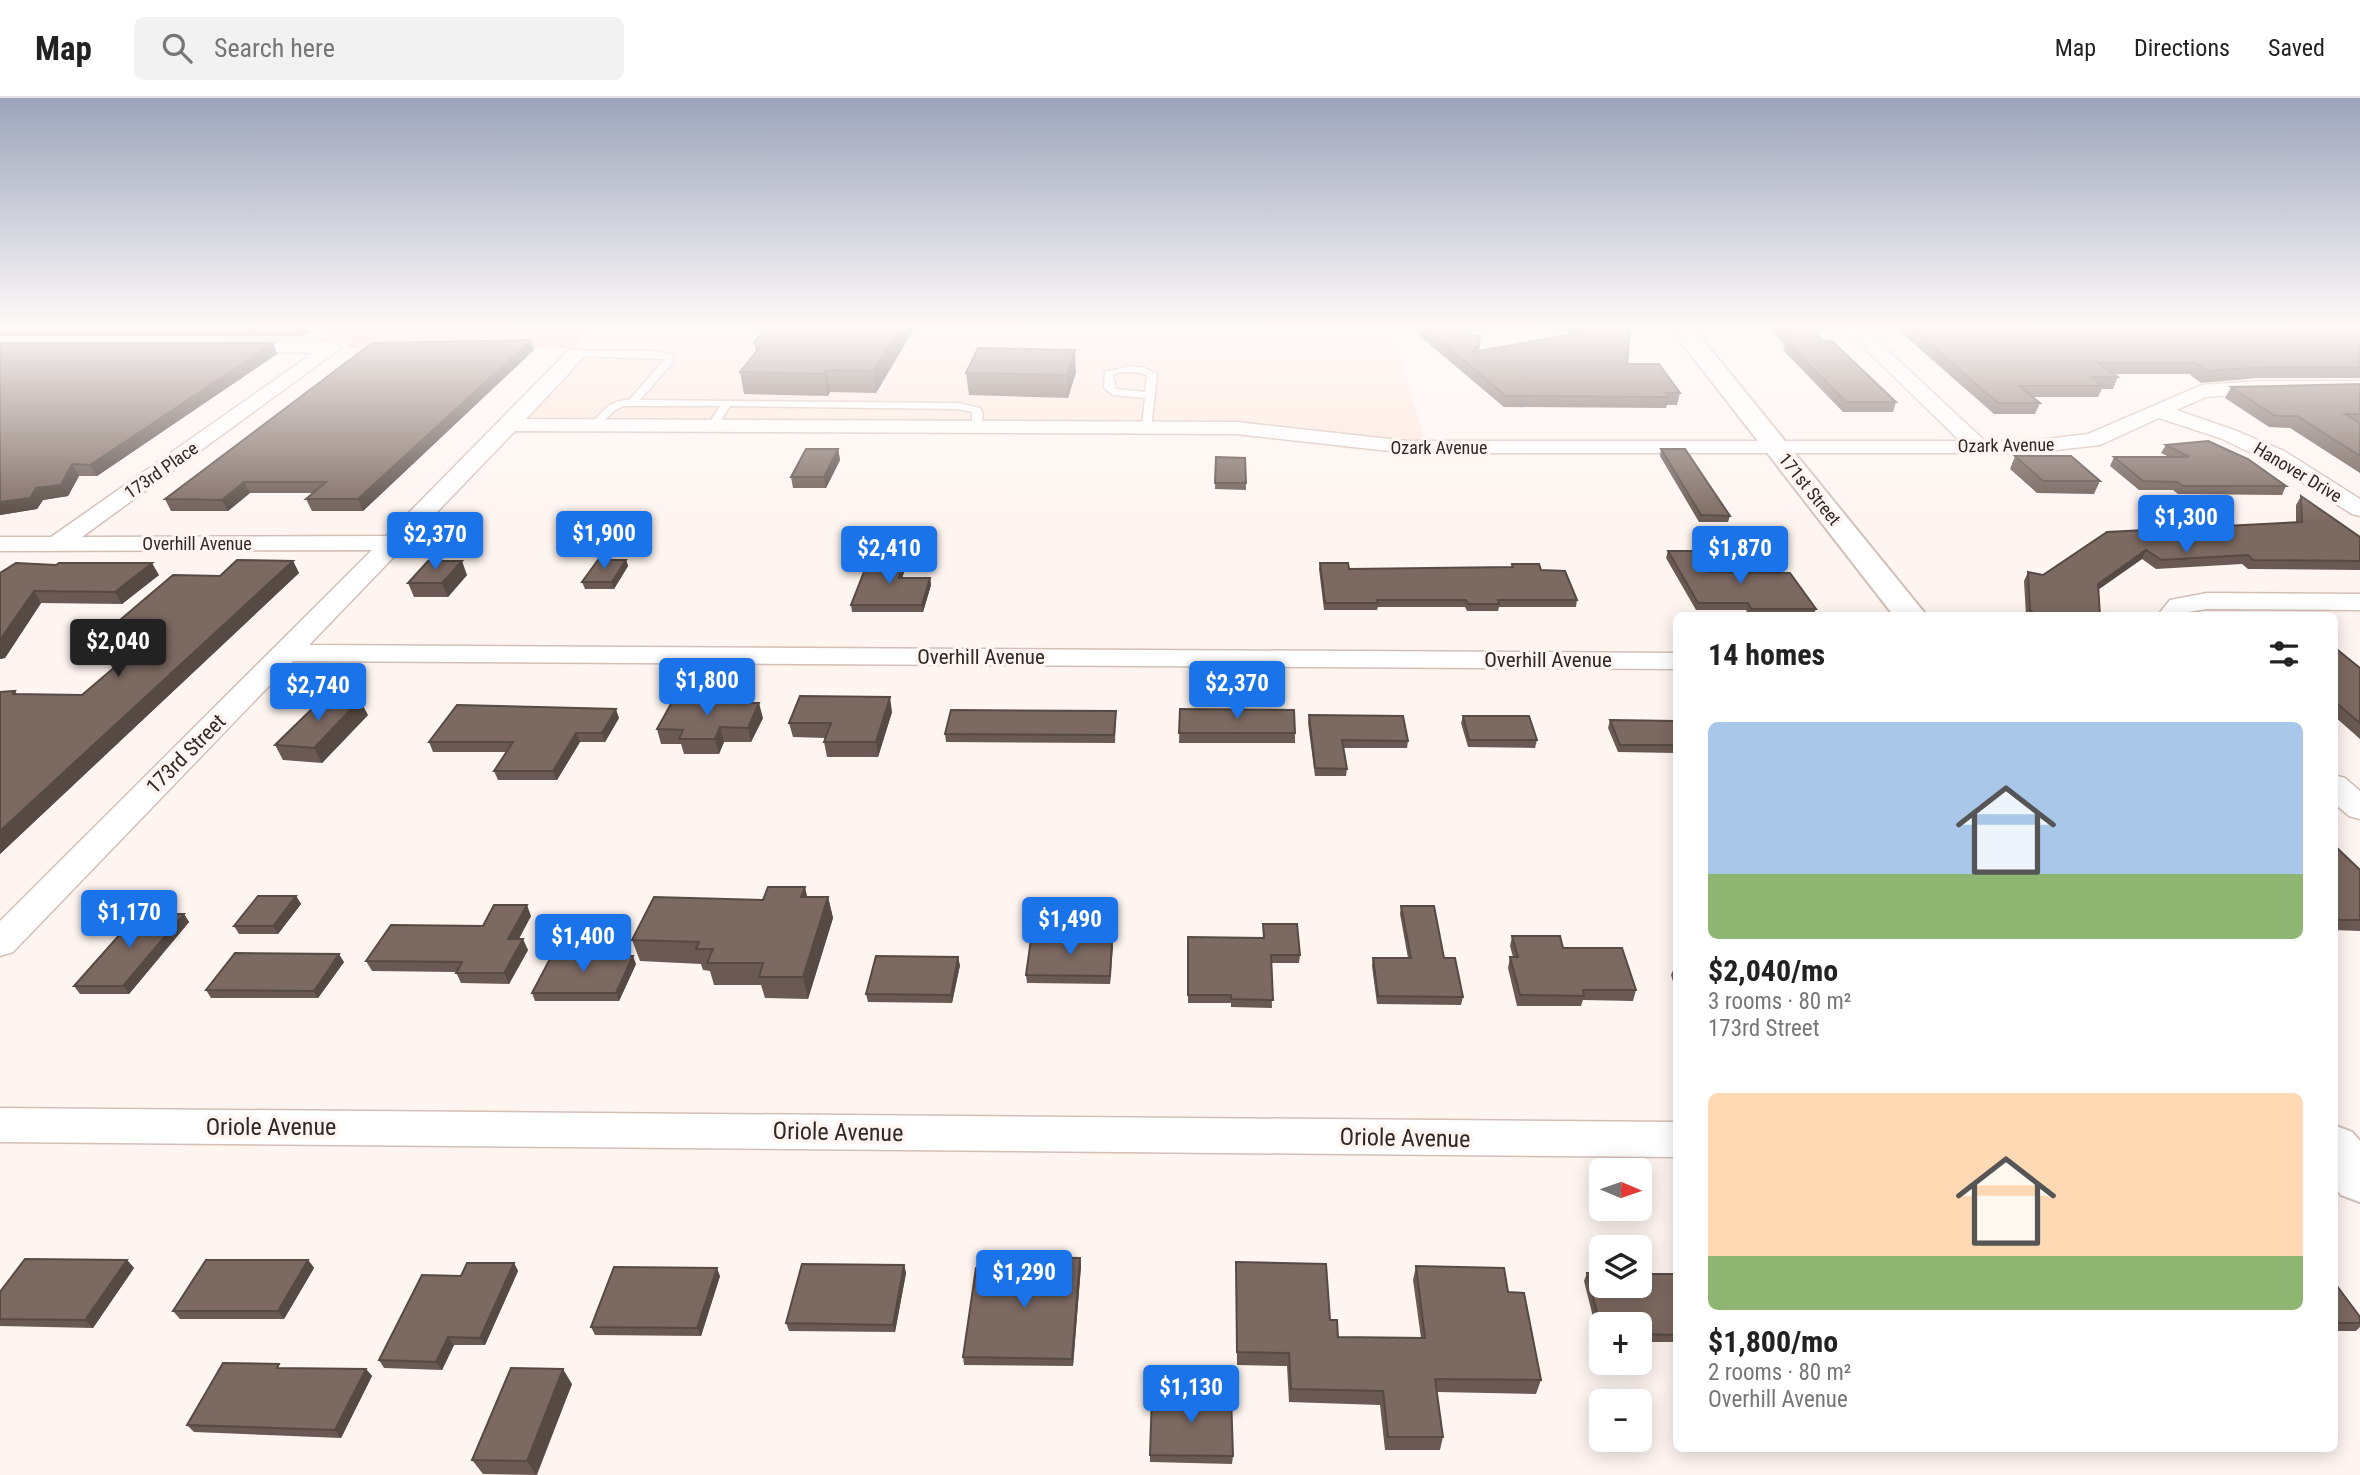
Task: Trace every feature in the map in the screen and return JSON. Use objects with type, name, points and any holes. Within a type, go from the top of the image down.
[{"type":"street","name":"173rd Place","points":[[59,542],[268,393]]},
{"type":"street","name":"173rd Street","points":[[0,943],[539,393]]},
{"type":"street","name":"171st Street","points":[[1733,393],[1908,612]]},
{"type":"street","points":[[1922,393],[1978,446]]},
{"type":"street","name":"Ozark Avenue","points":[[509,425],[1147,427],[1270,430],[1351,444],[1386,447],[2054,446],[2092,440],[2197,393]]},
{"type":"street","name":"Hanover Drive","points":[[2156,410],[2227,434],[2276,456],[2360,509]]},
{"type":"street","name":"Overhill Avenue","points":[[0,544],[394,543]]},
{"type":"street","points":[[2174,612],[2179,607],[2207,601],[2360,602]]},
{"type":"street","name":"Overhill Avenue","points":[[285,653],[1673,661]]},
{"type":"street","points":[[2338,789],[2360,808]]},
{"type":"street","name":"Oriole Avenue","points":[[0,1125],[1673,1140]]},
{"type":"street","points":[[2338,1152],[2360,1179]]},
{"type":"lane","points":[[633,402],[641,393]]},
{"type":"lane","points":[[1129,393],[1150,395],[1147,427]]},
{"type":"lane","points":[[594,426],[614,406],[633,402],[958,406],[976,410],[976,427]]},
{"type":"lane","points":[[712,426],[727,403]]},
{"type":"shaded area","points":[[527,393],[1411,393],[1429,454],[1348,449],[1265,434],[1232,432],[530,430],[511,436],[483,437]]},
{"type":"building","points":[[0,393],[198,393],[90,465],[72,464],[61,485],[36,488],[30,498],[0,502]]},
{"type":"building","points":[[305,393],[473,393],[358,499],[306,499],[326,482],[244,482],[222,500],[165,499]]},
{"type":"building","points":[[1503,393],[1666,393],[1669,397],[1506,396]]},
{"type":"building","points":[[1837,393],[1887,393],[1896,402],[1846,402]]},
{"type":"building","points":[[1987,393],[2028,393],[2040,403],[1998,403]]},
{"type":"building","points":[[2240,393],[2360,393],[2360,414],[2345,414],[2360,423],[2360,456],[2297,416],[2275,416]]},
{"type":"building","points":[[2208,441],[2248,459],[2286,486],[2183,486],[2177,482],[2143,481],[2114,457],[2189,457],[2166,445]]},
{"type":"building","points":[[806,449],[838,449],[824,477],[791,477]]},
{"type":"building","points":[[1661,449],[1685,449],[1730,516],[1701,515]]},
{"type":"building","points":[[2015,456],[2071,456],[2100,481],[2043,481]]},
{"type":"building","points":[[1216,457],[1245,458],[1246,483],[1215,483]]},
{"type":"building","points":[[2301,496],[2360,537],[2360,561],[2253,560],[2248,555],[2161,560],[2146,550],[2098,584],[2100,612],[2030,610],[2028,572],[2043,575],[2107,532],[2302,522]]},
{"type":"building","points":[[1668,551],[1696,551],[1708,572],[1790,573],[1816,609],[1751,609],[1748,603],[1698,603]]},
{"type":"building","points":[[869,559],[905,560],[899,578],[930,578],[922,605],[851,605]]},
{"type":"building","points":[[237,560],[293,561],[0,831],[0,692],[82,695],[150,637],[100,637],[173,575],[220,576]]},
{"type":"building","points":[[598,560],[626,560],[612,582],[582,582]]},
{"type":"building","points":[[428,561],[462,561],[442,583],[408,583]]},
{"type":"building","points":[[16,563],[152,563],[115,592],[34,591],[0,640],[0,573]]},
{"type":"building","points":[[1320,563],[1348,563],[1349,569],[1513,567],[1512,564],[1539,564],[1541,570],[1565,571],[1577,600],[1498,600],[1499,604],[1468,604],[1466,600],[1325,603]]},
{"type":"building","points":[[2338,650],[2360,668],[2360,723],[2338,704]]},
{"type":"building","points":[[800,696],[890,697],[876,742],[824,742],[831,723],[789,723]]},
{"type":"building","points":[[323,698],[360,700],[314,748],[275,745]]},
{"type":"building","points":[[672,702],[759,703],[748,728],[720,727],[715,739],[679,739],[683,730],[657,729]]},
{"type":"building","points":[[457,705],[616,709],[602,733],[576,733],[553,771],[494,771],[513,742],[429,742]]},
{"type":"building","points":[[1180,709],[1294,710],[1295,733],[1179,733]]},
{"type":"building","points":[[951,710],[1116,711],[1114,735],[945,734]]},
{"type":"building","points":[[1309,715],[1403,716],[1408,741],[1342,740],[1347,769],[1315,768]]},
{"type":"building","points":[[1463,716],[1529,716],[1537,740],[1469,740]]},
{"type":"building","points":[[1610,720],[1673,721],[1673,745],[1620,745]]},
{"type":"building","points":[[2338,849],[2360,870],[2360,920],[2338,920]]},
{"type":"building","points":[[768,887],[805,887],[801,897],[828,897],[803,977],[759,977],[763,963],[707,963],[713,949],[696,949],[699,942],[632,940],[654,897],[763,900]]},
{"type":"building","points":[[258,896],[296,896],[273,926],[234,926]]},
{"type":"building","points":[[494,905],[527,905],[508,939],[523,939],[504,973],[456,973],[462,962],[366,961],[391,925],[483,926]]},
{"type":"building","points":[[1401,906],[1434,906],[1444,958],[1455,958],[1463,997],[1378,996],[1373,958],[1411,958]]},
{"type":"building","points":[[138,914],[184,914],[123,986],[74,986]]},
{"type":"building","points":[[1263,924],[1297,924],[1300,955],[1271,955],[1273,1000],[1231,999],[1231,995],[1188,995],[1188,937],[1264,938]]},
{"type":"building","points":[[1512,936],[1560,936],[1563,948],[1622,948],[1636,990],[1583,990],[1584,996],[1520,995],[1510,957],[1518,957]]},
{"type":"building","points":[[1031,939],[1112,939],[1110,976],[1026,975]]},
{"type":"building","points":[[235,953],[339,954],[314,991],[206,990]]},
{"type":"building","points":[[552,955],[633,956],[616,993],[532,993]]},
{"type":"building","points":[[876,956],[958,957],[951,995],[866,994]]},
{"type":"building","points":[[1013,1257],[1080,1258],[1072,1359],[963,1357],[976,1268],[1011,1269]]},
{"type":"building","points":[[25,1259],[127,1260],[85,1320],[0,1319],[0,1292]]},
{"type":"building","points":[[206,1260],[308,1260],[278,1311],[173,1311]]},
{"type":"building","points":[[1236,1262],[1326,1264],[1330,1320],[1337,1320],[1338,1337],[1425,1338],[1416,1266],[1504,1268],[1508,1292],[1524,1293],[1541,1380],[1435,1379],[1443,1437],[1388,1437],[1383,1391],[1291,1389],[1289,1353],[1237,1352]]},
{"type":"building","points":[[467,1263],[514,1263],[480,1338],[448,1337],[436,1362],[379,1360],[422,1275],[461,1276]]},
{"type":"building","points":[[802,1264],[904,1265],[893,1325],[786,1323]]},
{"type":"building","points":[[614,1267],[717,1268],[697,1328],[591,1327]]},
{"type":"building","points":[[1652,1274],[1673,1274],[1673,1335],[1652,1334],[1652,1312],[1597,1312],[1593,1298],[1652,1298]]},
{"type":"building","points":[[2338,1287],[2360,1317],[2360,1323],[2338,1323]]},
{"type":"building","points":[[223,1363],[279,1364],[277,1368],[366,1369],[335,1430],[187,1425]]},
{"type":"building","points":[[511,1368],[563,1369],[527,1461],[472,1460]]},
{"type":"building","points":[[1152,1394],[1231,1395],[1233,1456],[1150,1455]]}]
